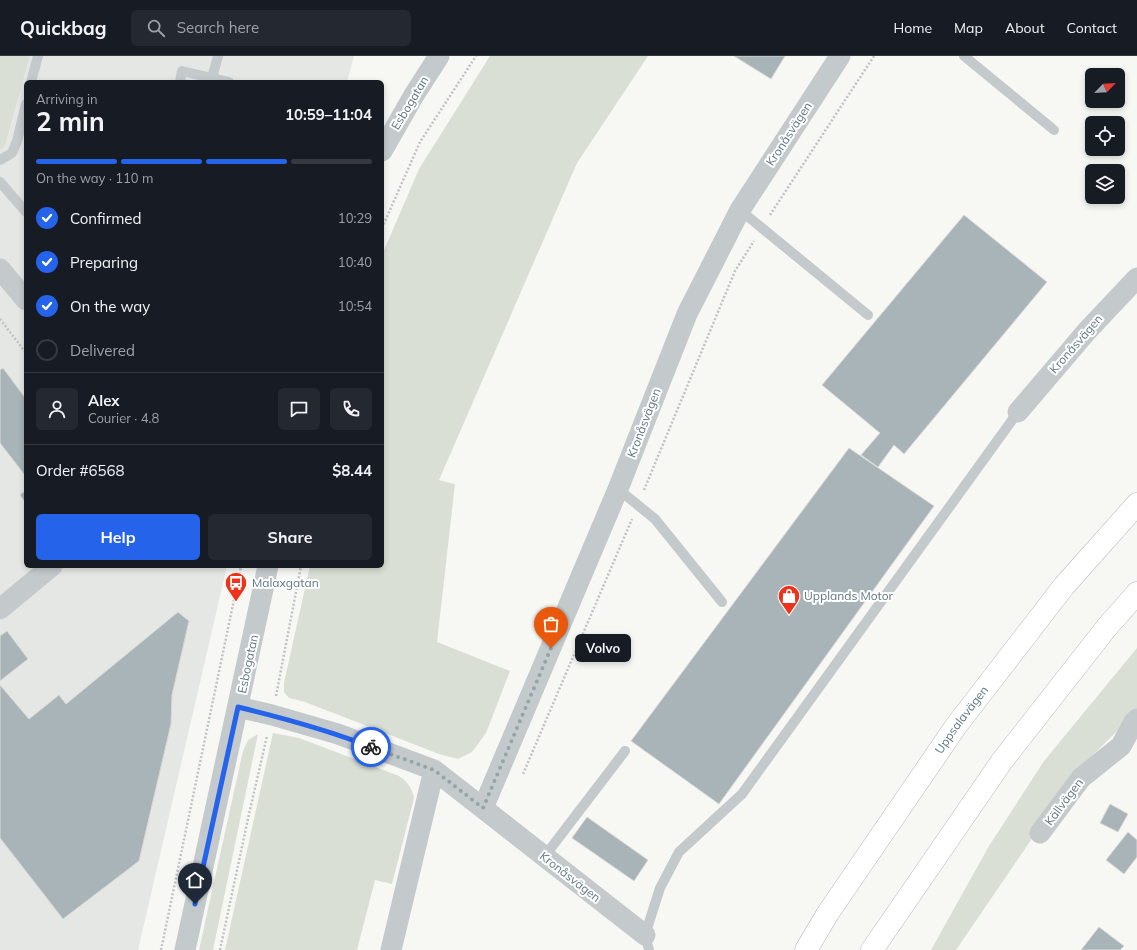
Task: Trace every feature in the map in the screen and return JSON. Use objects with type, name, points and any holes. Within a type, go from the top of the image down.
[{"type":"highway","name":"Uppsalavägen","points":[[806,950],[828,913],[956,726],[1064,586],[1137,504]]},
{"type":"highway","points":[[872,950],[1002,761],[1107,627],[1137,593]]},
{"type":"street","name":"Esbogatan","points":[[384,148],[414,95],[439,56]]},
{"type":"street","name":"Kronåsvägen","points":[[483,808],[618,489],[687,314],[740,210],[840,56]]},
{"type":"street","points":[[0,269],[24,298]]},
{"type":"street","name":"Kronåsvägen","points":[[1018,412],[1087,331],[1137,278]]},
{"type":"street","points":[[0,609],[50,568]]},
{"type":"street","name":"Esbogatan","points":[[185,950],[268,568]]},
{"type":"street","name":"Kronåsvägen","points":[[238,707],[338,734],[434,770],[544,857],[647,942]]},
{"type":"street","name":"Källvägen","points":[[1040,834],[1080,778],[1121,746],[1137,719]]},
{"type":"street","points":[[391,950],[434,770]]},
{"type":"lane","points":[[32,80],[38,56]]},
{"type":"lane","points":[[212,78],[218,56]]},
{"type":"lane","points":[[964,56],[1054,130]]},
{"type":"lane","points":[[180,80],[182,71],[220,80]]},
{"type":"lane","points":[[0,160],[12,153],[22,142],[24,123]]},
{"type":"lane","points":[[0,182],[24,210]]},
{"type":"lane","points":[[740,210],[868,315]]},
{"type":"lane","points":[[647,942],[660,888],[679,852],[742,794],[1018,412]]},
{"type":"lane","points":[[618,489],[638,504],[655,520],[722,602]]},
{"type":"lane","points":[[544,857],[626,751]]},
{"type":"path","points":[[384,223],[420,142],[476,56]]},
{"type":"path","points":[[520,780],[638,504],[735,271],[874,56]]},
{"type":"path","points":[[0,319],[24,350]]},
{"type":"path","points":[[161,950],[241,568]]},
{"type":"path","points":[[220,950],[272,715],[301,568]]},
{"type":"shaded area","points":[[0,56],[30,56],[5,146],[0,150]]},
{"type":"shaded area","points":[[30,56],[354,56],[348,80],[24,80],[24,568],[227,568],[138,950],[0,950],[0,150],[5,146]]},
{"type":"shaded area","points":[[490,56],[648,56],[577,163],[439,480],[455,484],[437,642],[510,671],[486,733],[472,752],[458,759],[439,754],[305,702],[289,698],[284,692],[284,683],[310,568],[384,568],[384,250],[419,169]]},
{"type":"shaded area","points":[[1137,648],[1137,711],[1080,768],[956,950],[931,950],[989,846],[1044,761]]},
{"type":"shaded area","points":[[273,733],[299,738],[399,776],[407,783],[412,791],[414,798],[392,884],[375,880],[357,950],[225,950]]},
{"type":"shaded area","points":[[258,734],[213,950],[199,950],[243,751],[248,740]]},
{"type":"building","points":[[734,56],[785,56],[771,79]]},
{"type":"building","points":[[964,215],[1047,282],[904,454],[894,445],[878,467],[861,455],[880,433],[822,385]]},
{"type":"building","points":[[3,368],[24,396],[24,474],[0,443],[0,370]]},
{"type":"building","name":"Upplands Motor","points":[[849,448],[934,506],[719,804],[631,741]]},
{"type":"building","points":[[24,492],[24,500],[20,495]]},
{"type":"building","points":[[178,612],[189,621],[172,695],[171,724],[139,861],[63,919],[0,838],[0,685],[29,719],[59,695],[66,704]]},
{"type":"building","points":[[7,631],[28,659],[0,681],[0,636]]},
{"type":"building","points":[[1110,804],[1128,814],[1118,832],[1100,823]]},
{"type":"building","points":[[587,817],[648,860],[634,881],[572,838]]},
{"type":"building","points":[[1128,832],[1137,840],[1137,857],[1124,874],[1106,860]]},
{"type":"building","points":[[1099,927],[1124,946],[1120,950],[1081,950]]},
{"type":"way so far","points":[[371,747],[434,770],[483,808],[551,648]]},
{"type":"place","name":"Malaxgatan","points":[[236,602]]},
{"type":"place","name":"Upplands Motor","points":[[789,616]]},
{"type":"place","name":"Volvo","points":[[551,648]]},
{"type":"route","points":[[195,904],[238,707],[338,734],[371,747]]}]
